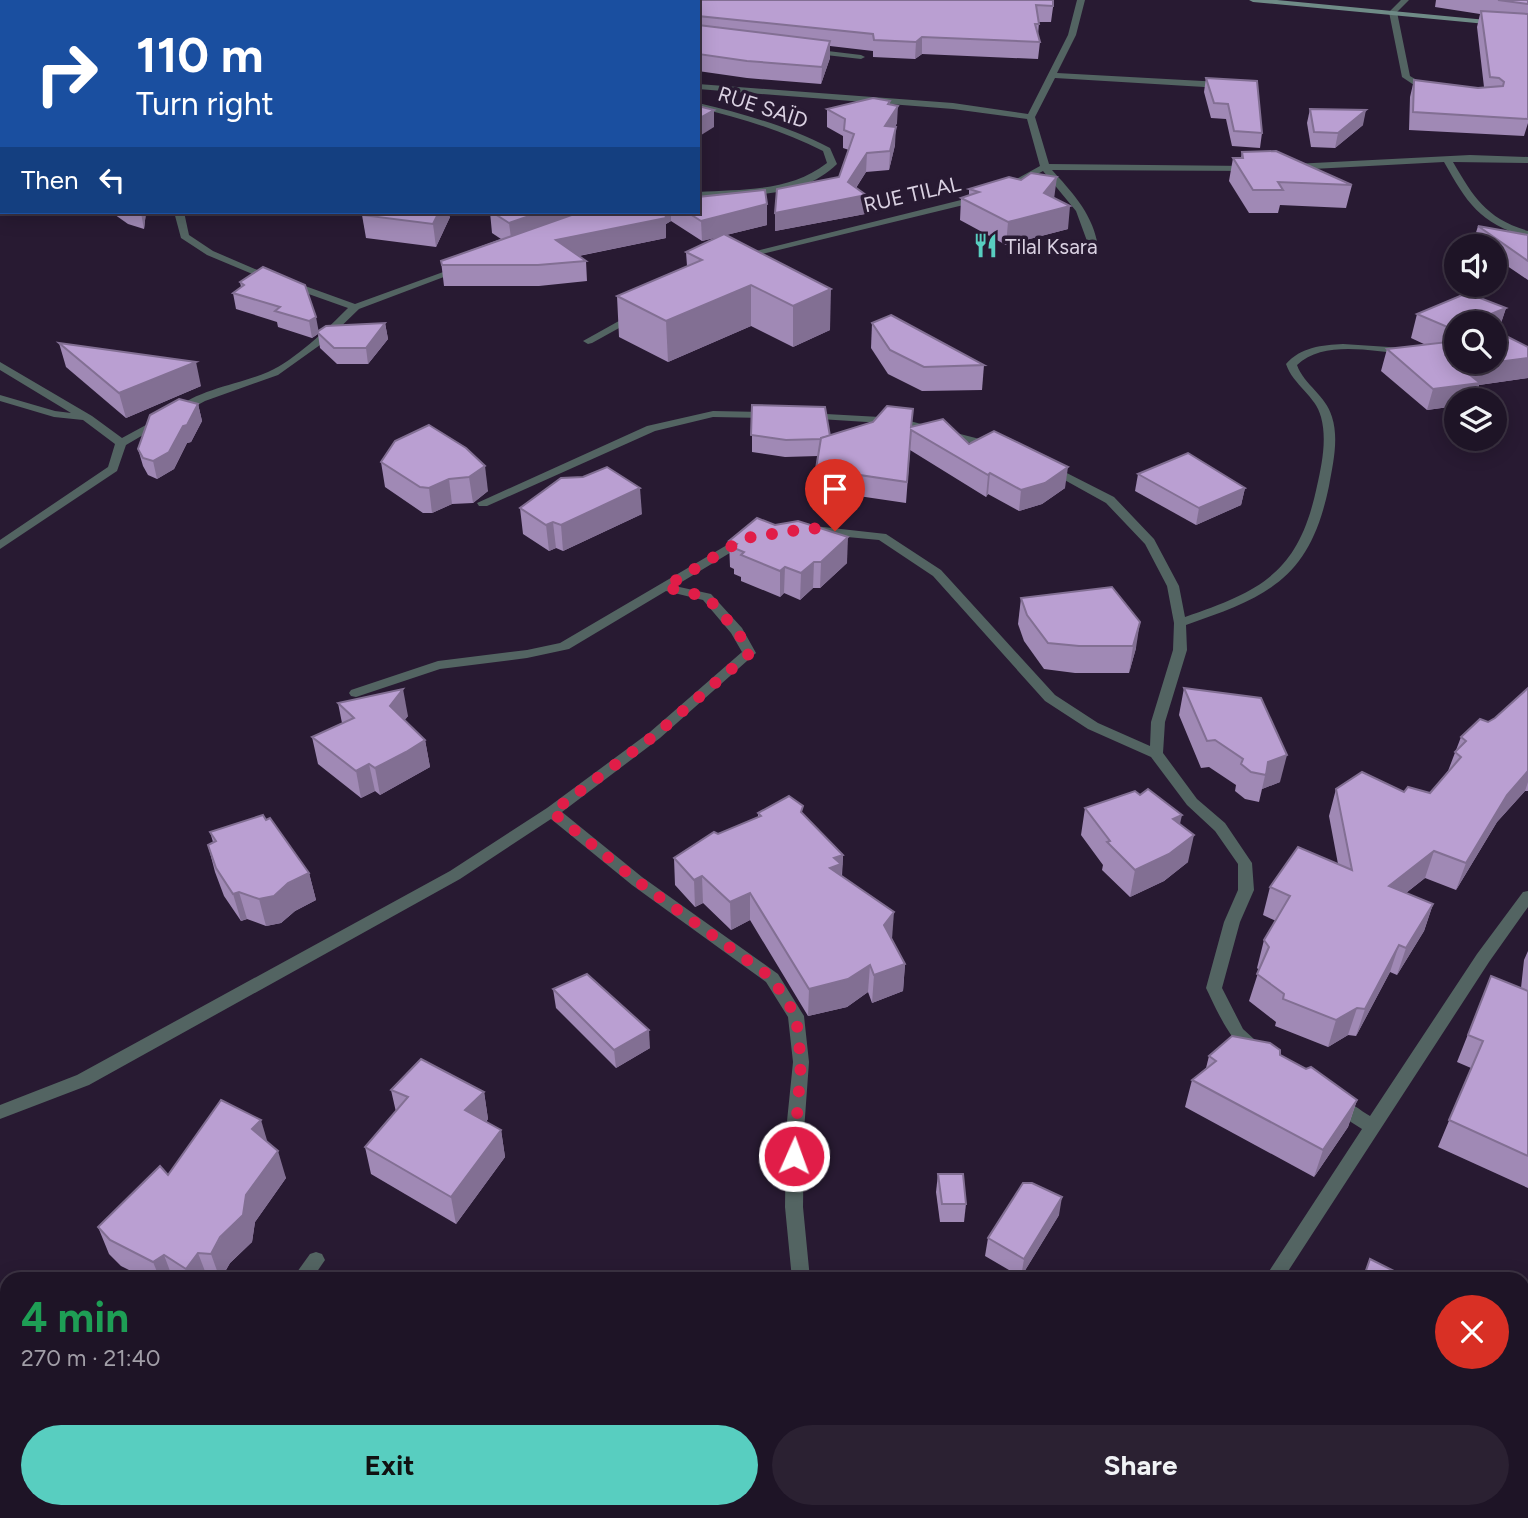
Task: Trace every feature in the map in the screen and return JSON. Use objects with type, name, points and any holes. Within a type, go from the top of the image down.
[{"type":"street","points":[[1081,0],[1072,35],[1031,117],[1045,167],[1074,201],[1091,228],[1092,241]]},
{"type":"street","points":[[1253,0],[1528,26]]},
{"type":"street","points":[[1393,12],[1405,0]]},
{"type":"street","points":[[1393,12],[1406,77],[1417,87],[1436,94]]},
{"type":"street","points":[[795,49],[861,57]]},
{"type":"street","points":[[1051,75],[1237,86]]},
{"type":"street","points":[[700,86],[953,106],[1031,117]]},
{"type":"street","name":"RUE SAÏD","points":[[700,106],[755,119],[801,135],[827,150],[832,164],[820,176],[793,186],[700,195]]},
{"type":"street","points":[[1287,167],[1470,158],[1528,160]]},
{"type":"street","points":[[1448,161],[1469,198],[1484,215],[1501,227],[1528,234]]},
{"type":"street","points":[[1045,167],[1260,169]]},
{"type":"street","name":"RUE TILAL","points":[[729,261],[806,238],[994,193],[1045,167]]},
{"type":"street","points":[[179,214],[184,236],[210,253],[355,307]]},
{"type":"street","points":[[0,545],[113,469],[121,443],[201,399],[274,373],[323,338],[355,307],[478,263]]},
{"type":"street","points":[[588,341],[642,311]]},
{"type":"street","points":[[1180,622],[1226,607],[1268,587],[1284,574],[1299,555],[1314,526],[1329,449],[1326,413],[1317,397],[1293,372],[1292,364],[1295,359],[1317,349],[1416,352]]},
{"type":"street","points":[[0,365],[88,418],[121,443]]},
{"type":"street","points":[[0,398],[54,414],[88,418]]},
{"type":"street","points":[[483,503],[652,428],[713,414],[898,421],[965,436],[1007,450]]},
{"type":"street","points":[[1042,465],[1110,500],[1150,542],[1173,586],[1180,622],[1180,650],[1158,722],[1156,754]]},
{"type":"street","points":[[785,532],[811,528],[883,537],[937,573],[1050,698],[1105,732],[1156,754],[1192,802],[1220,827],[1245,863],[1246,890],[1232,922],[1214,988],[1237,1033],[1276,1063]]},
{"type":"street","points":[[356,693],[438,665],[527,654],[564,646],[745,538],[758,536]]},
{"type":"street","points":[[0,1111],[83,1080],[455,875],[552,812],[655,735],[750,653],[737,631],[707,597],[665,587]]},
{"type":"street","points":[[552,812],[637,881],[772,978],[796,1016],[801,1062],[795,1131],[794,1207],[800,1272]]},
{"type":"street","points":[[1278,1272],[1483,958],[1528,896]]},
{"type":"street","points":[[1329,1099],[1373,1127]]},
{"type":"street","points":[[306,1272],[316,1260]]},
{"type":"building","points":[[700,0],[1053,0],[1053,6],[1036,5],[1039,24],[1035,24],[1040,42],[922,37],[916,42],[874,40],[873,34],[700,16]]},
{"type":"building","points":[[1498,0],[1528,0],[1528,4]]},
{"type":"building","points":[[1481,11],[1528,14],[1528,119],[1413,112],[1414,80],[1478,88],[1503,86],[1504,82],[1499,78],[1490,77]]},
{"type":"building","points":[[700,25],[830,41],[822,67],[700,54]]},
{"type":"building","points":[[1206,78],[1257,81],[1262,133],[1234,131],[1228,104],[1214,103]]},
{"type":"building","points":[[873,98],[890,101],[888,104],[898,106],[885,126],[896,127],[890,151],[867,153],[848,182],[866,195],[775,213],[777,189],[839,177],[854,134],[844,130],[845,119],[827,109]]},
{"type":"building","points":[[700,106],[714,110],[700,118]]},
{"type":"building","points":[[1310,109],[1366,110],[1338,133],[1314,132]]},
{"type":"building","points":[[1276,151],[1352,185],[1278,182],[1283,190],[1253,190],[1233,158],[1243,158],[1242,152]]},
{"type":"building","points":[[1031,173],[1057,177],[1044,193],[1070,206],[1008,222],[961,198],[979,192],[969,189],[1009,177],[1021,180]]},
{"type":"building","points":[[765,190],[767,204],[701,221],[690,214],[700,214],[700,197]]},
{"type":"building","points":[[362,214],[438,214],[433,224]]},
{"type":"building","points":[[495,214],[535,214],[509,223]]},
{"type":"building","points":[[574,214],[665,214],[666,218],[556,240],[586,261],[538,265],[442,265],[441,261]]},
{"type":"building","points":[[1478,226],[1528,235],[1528,261],[1507,246],[1507,234],[1489,234]]},
{"type":"building","points":[[724,234],[831,289],[793,306],[751,285],[666,321],[617,296],[702,260],[686,252]]},
{"type":"building","points":[[263,267],[305,285],[316,317],[309,321],[275,311],[280,307],[233,293],[244,285],[240,282]]},
{"type":"building","points":[[1457,297],[1477,297],[1506,308],[1498,311],[1444,311],[1444,326],[1417,314]]},
{"type":"building","points":[[891,315],[984,365],[924,367],[890,350],[872,323]]},
{"type":"building","points":[[385,323],[366,348],[334,348],[317,332],[326,326]]},
{"type":"building","points":[[1507,336],[1528,347],[1528,358],[1507,361]]},
{"type":"building","points":[[1444,342],[1444,374],[1469,374],[1480,383],[1433,389],[1387,349]]},
{"type":"building","points":[[59,343],[196,362],[119,393]]},
{"type":"building","points":[[179,399],[198,404],[187,425],[183,426],[169,452],[153,461],[143,458],[138,449],[150,415]]},
{"type":"building","points":[[752,405],[825,407],[830,436],[821,439],[786,440],[751,435]]},
{"type":"building","points":[[887,406],[913,409],[911,427],[943,419],[969,444],[994,431],[1068,467],[1045,483],[1021,490],[990,473],[988,475],[911,430],[907,482],[839,472],[838,478],[815,475],[821,438],[873,422]]},
{"type":"building","points":[[429,425],[466,448],[485,466],[469,477],[449,479],[429,488],[420,487],[381,462],[395,441]]},
{"type":"building","points":[[1188,453],[1245,488],[1199,508],[1138,474]]},
{"type":"building","points":[[607,467],[640,488],[561,525],[553,522],[546,525],[520,508],[561,478],[583,477]]},
{"type":"building","points":[[757,518],[775,525],[798,521],[848,537],[821,562],[814,562],[801,573],[785,567],[780,571],[741,555],[744,552],[734,548],[737,544],[729,541]]},
{"type":"building","points":[[1112,587],[1140,622],[1133,646],[1048,643],[1027,615],[1021,598]]},
{"type":"building","points":[[1184,688],[1261,698],[1287,755],[1268,762],[1266,775],[1251,772],[1241,764],[1243,759],[1215,740],[1207,741]]},
{"type":"building","points":[[1528,688],[1528,771],[1507,795],[1466,863],[1434,851],[1389,886],[1433,904],[1406,948],[1399,945],[1365,1009],[1357,1008],[1336,1020],[1283,999],[1284,994],[1257,974],[1269,947],[1264,940],[1290,896],[1270,887],[1298,847],[1352,870],[1336,789],[1362,772],[1404,792],[1408,787],[1430,793],[1461,757],[1455,752],[1466,741],[1461,737],[1480,719],[1488,722],[1495,718]]},
{"type":"building","points":[[403,689],[390,706],[425,740],[406,752],[375,768],[369,764],[356,771],[312,737],[354,718],[338,703]]},
{"type":"building","points":[[1148,789],[1182,815],[1173,819],[1194,835],[1169,854],[1135,870],[1107,842],[1110,841],[1085,808],[1135,791],[1140,795]]},
{"type":"building","points":[[789,796],[803,806],[801,812],[843,855],[834,858],[841,864],[830,868],[894,912],[884,925],[905,964],[874,975],[870,965],[848,979],[809,989],[750,893],[730,902],[702,876],[694,880],[674,858],[714,832],[718,834],[761,816],[758,813]]},
{"type":"building","points":[[263,815],[266,820],[270,818],[309,873],[288,883],[274,896],[259,899],[239,892],[233,894],[216,868],[208,845],[216,841],[210,832]]},
{"type":"building","points":[[587,974],[649,1030],[614,1050],[553,989]]},
{"type":"building","points":[[1491,976],[1528,991],[1528,1156],[1449,1120],[1483,1041],[1468,1035]]},
{"type":"building","points":[[1232,1036],[1270,1043],[1280,1050],[1280,1055],[1306,1069],[1311,1067],[1357,1100],[1323,1150],[1192,1080],[1216,1061],[1209,1056]]},
{"type":"building","points":[[421,1059],[484,1092],[465,1110],[501,1130],[451,1197],[365,1147],[408,1097],[391,1090]]},
{"type":"building","points":[[221,1100],[261,1120],[252,1129],[278,1151],[246,1195],[243,1215],[220,1237],[211,1254],[198,1253],[186,1269],[164,1255],[153,1262],[110,1240],[98,1227],[160,1166],[168,1175]]},
{"type":"building","points":[[938,1174],[963,1174],[966,1204],[942,1204]]},
{"type":"building","points":[[1023,1183],[1032,1183],[1062,1197],[1024,1259],[988,1238]]},
{"type":"building","points":[[1370,1259],[1396,1272],[1365,1272]]},
{"type":"place","name":"Tilal Ksara","points":[[985,246]]},
{"type":"route","points":[[794,1156],[801,1062],[796,1016],[772,978],[637,881],[552,812],[655,735],[750,653],[737,631],[707,597],[665,587],[745,538],[811,528],[835,531]]}]
